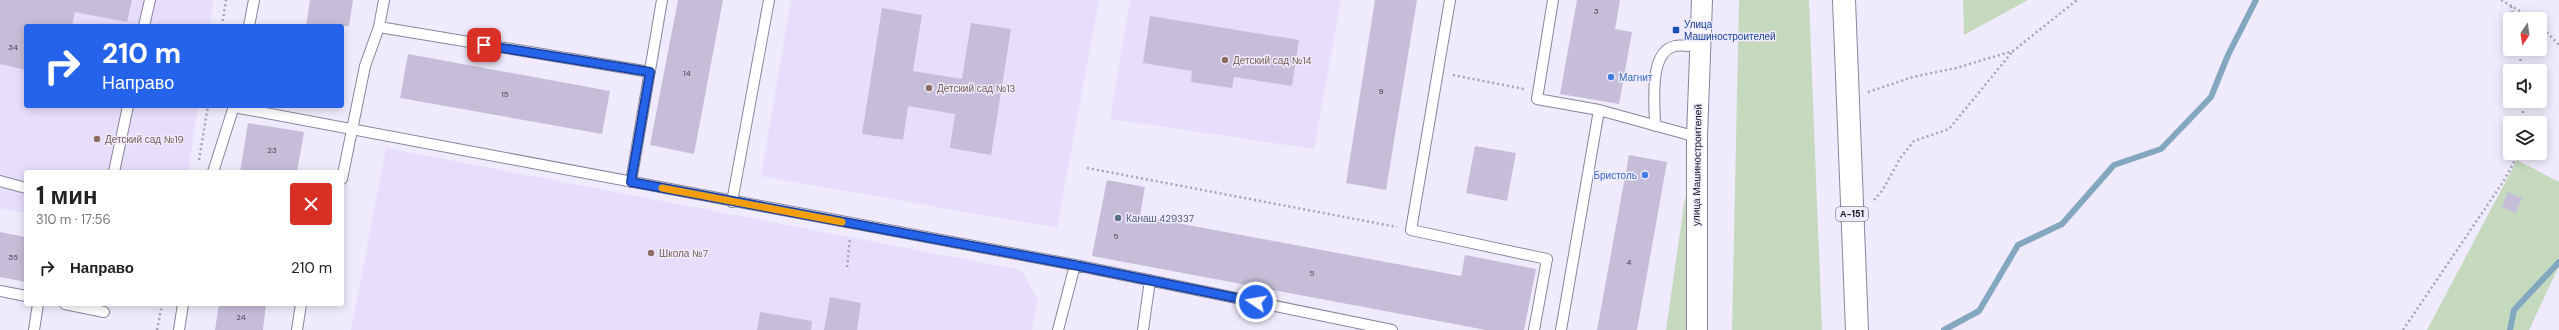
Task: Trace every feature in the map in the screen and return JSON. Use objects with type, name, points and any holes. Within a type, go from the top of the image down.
[{"type":"highway","name":"А-151","points":[[1844,0],[1857,330]]},
{"type":"street","name":"улица Машиностроителей","points":[[1697,330],[1697,137],[1702,0]]},
{"type":"lane","points":[[144,24],[150,0]]},
{"type":"lane","points":[[249,24],[254,0]]},
{"type":"lane","points":[[344,170],[365,66],[379,27],[384,0]]},
{"type":"lane","points":[[631,182],[662,0]]},
{"type":"lane","points":[[732,202],[769,0]]},
{"type":"lane","points":[[1450,0],[1411,230],[1547,258],[1534,330]]},
{"type":"lane","points":[[1553,0],[1537,99],[1599,110],[1697,137]]},
{"type":"lane","points":[[379,27],[650,72]]},
{"type":"lane","points":[[1655,126],[1656,72],[1658,59],[1667,49],[1676,45],[1700,47]]},
{"type":"lane","points":[[114,170],[128,108]]},
{"type":"lane","points":[[214,170],[233,108]]},
{"type":"lane","points":[[244,108],[732,202],[1074,265],[1392,330]]},
{"type":"lane","points":[[1560,330],[1599,110]]},
{"type":"lane","points":[[0,181],[24,187]]},
{"type":"lane","points":[[1058,330],[1074,265]]},
{"type":"lane","points":[[1143,330],[1150,280]]},
{"type":"lane","points":[[0,291],[24,296]]},
{"type":"lane","points":[[34,330],[38,306]]},
{"type":"lane","points":[[75,306],[104,312]]},
{"type":"lane","points":[[178,330],[183,306]]},
{"type":"lane","points":[[296,330],[301,306]]},
{"type":"path","points":[[222,24],[226,0]]},
{"type":"path","points":[[1853,223],[1882,191],[1901,157],[1914,141],[1949,129],[2013,51],[2077,0]]},
{"type":"path","points":[[2501,0],[2522,12]]},
{"type":"path","points":[[2511,5],[2512,12]]},
{"type":"path","points":[[2547,32],[2559,45]]},
{"type":"path","points":[[1848,99],[1913,77],[1956,68],[2013,51]]},
{"type":"path","points":[[1438,72],[1539,92]]},
{"type":"path","points":[[198,165],[208,108]]},
{"type":"path","points":[[2402,330],[2503,182],[2515,160]]},
{"type":"path","points":[[1087,168],[1411,230]]},
{"type":"path","points":[[847,267],[850,232]]},
{"type":"path","points":[[157,330],[162,306]]},
{"type":"shaded area","name":"Детский сад №19","points":[[0,0],[213,0],[210,24],[24,24],[24,108],[198,108],[188,170],[24,170],[24,213],[0,208]]},
{"type":"shaded area","name":"Детский сад №13","points":[[791,0],[1099,0],[1057,228],[761,176]]},
{"type":"shaded area","name":"Детский сад №14","points":[[1130,0],[1341,0],[1314,149],[1110,119]]},
{"type":"shaded area","name":"Школа №7","points":[[386,148],[1021,270],[1038,300],[1032,330],[351,330]]},
{"type":"green space","points":[[1739,0],[1809,0],[1822,330],[1732,330]]},
{"type":"green space","points":[[1963,0],[2028,0],[1964,35]]},
{"type":"green space","points":[[2517,160],[2559,182],[2559,266],[2529,330],[2427,330]]},
{"type":"green space","points":[[1685,198],[1691,203],[1688,330],[1666,330]]},
{"type":"building","points":[[0,0],[132,0],[127,22],[75,12],[72,24],[24,24],[24,70],[0,64]]},
{"type":"building","points":[[310,0],[353,0],[349,26],[344,26],[344,24],[306,24]]},
{"type":"building","points":[[678,0],[723,0],[694,154],[650,145]]},
{"type":"building","points":[[1375,0],[1417,0],[1386,190],[1346,183]]},
{"type":"building","points":[[1577,0],[1620,0],[1615,29],[1632,32],[1619,104],[1560,94]]},
{"type":"building","points":[[882,8],[922,15],[913,71],[962,79],[971,23],[1011,29],[991,155],[950,148],[955,114],[908,106],[903,140],[862,134]]},
{"type":"building","points":[[1150,16],[1299,40],[1292,86],[1234,77],[1232,88],[1191,82],[1192,71],[1143,63]]},
{"type":"building","points":[[408,54],[610,91],[602,134],[400,98]]},
{"type":"building","points":[[248,123],[304,132],[297,170],[240,170]]},
{"type":"building","points":[[1475,146],[1516,153],[1507,201],[1466,193]]},
{"type":"building","points":[[1629,155],[1667,162],[1637,330],[1597,330]]},
{"type":"building","points":[[1107,180],[1145,187],[1140,216],[1461,276],[1465,255],[1536,269],[1524,330],[1486,330],[1092,256]]},
{"type":"building","points":[[2508,192],[2522,198],[2516,213],[2502,207]]},
{"type":"building","points":[[0,232],[24,237],[24,282],[0,277]]},
{"type":"building","points":[[830,297],[861,303],[857,330],[824,330]]},
{"type":"building","points":[[219,306],[266,306],[263,330],[215,330]]},
{"type":"building","points":[[760,312],[812,321],[811,330],[757,330]]},
{"type":"waterway","points":[[1944,330],[1979,311],[2018,245],[2062,224],[2114,165],[2161,149],[2211,97],[2228,55],[2256,0]]},
{"type":"waterway","points":[[2510,330],[2514,310],[2559,262]]},
{"type":"slow traffic","points":[[662,188],[842,222]]},
{"type":"place","name":"Улица Машиностроителей","points":[[1676,30]]},
{"type":"place","name":"Детский сад №14","points":[[1225,60]]},
{"type":"place","name":"Магнит","points":[[1611,77]]},
{"type":"place","name":"Детский сад №13","points":[[929,88]]},
{"type":"place","name":"Детский сад №19","points":[[97,139]]},
{"type":"place","name":"Бристоль","points":[[1645,175]]},
{"type":"place","name":"Канаш 429337","points":[[1118,218]]},
{"type":"place","name":"Школа №7","points":[[651,253]]},
{"type":"route","points":[[484,45],[650,72],[631,182],[1074,265],[1256,302]]}]
